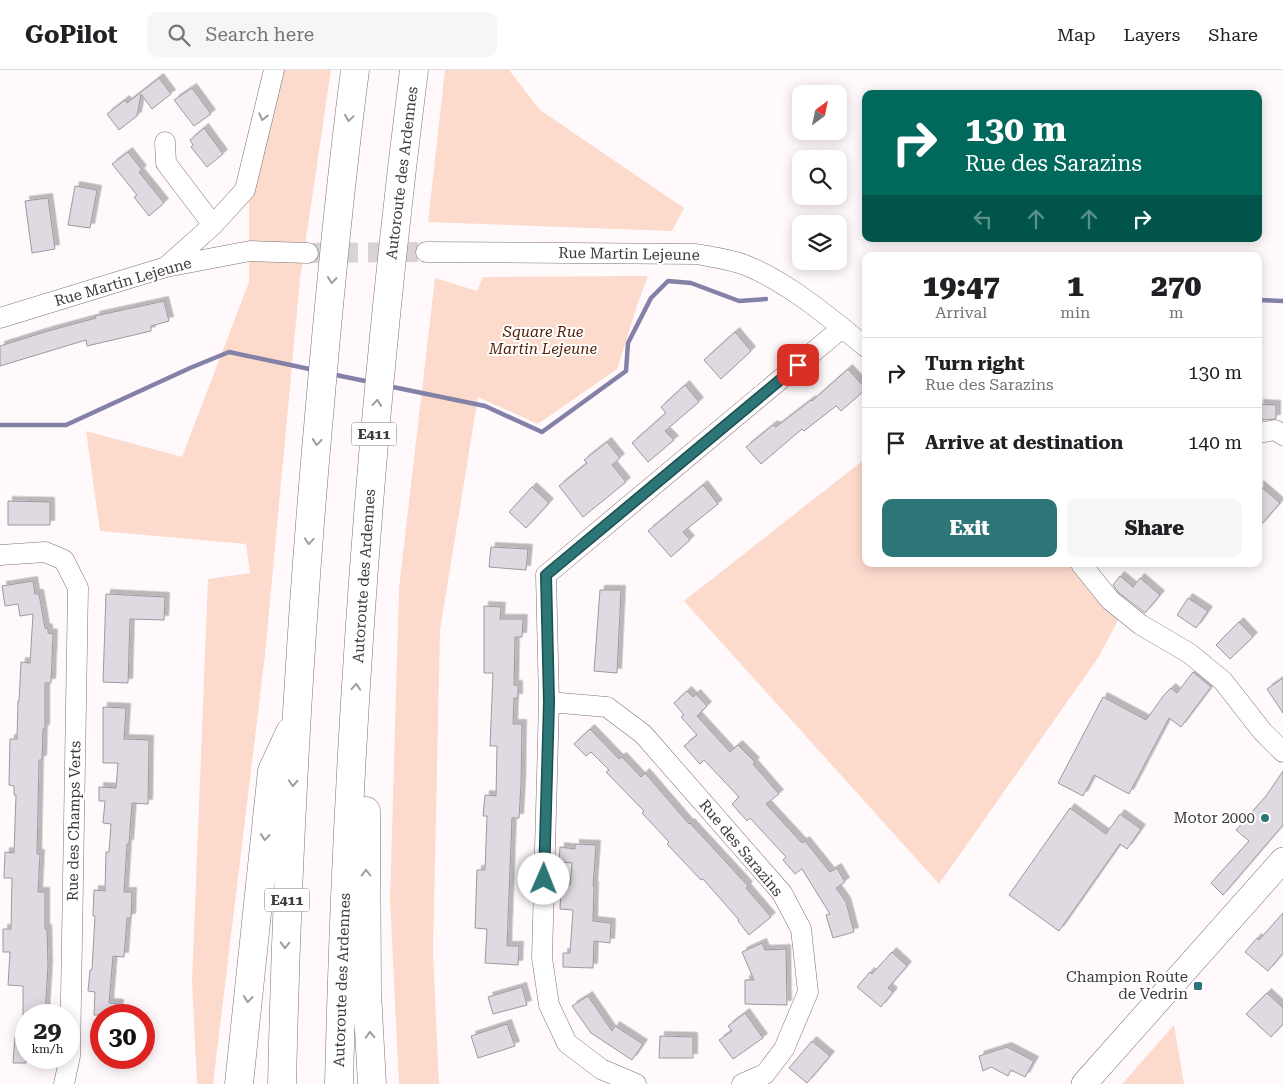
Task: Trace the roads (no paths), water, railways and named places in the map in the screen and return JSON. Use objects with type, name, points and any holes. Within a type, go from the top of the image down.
[{"type":"highway","name":"E411","points":[[282,1084],[285,928],[296,717],[312,492],[326,332],[355,70]]},
{"type":"highway","name":"Autoroute des Ardennes","points":[[339,1084],[342,936],[368,501],[380,367],[414,70]]},
{"type":"highway","points":[[239,1084],[272,771],[296,717]]},
{"type":"highway","points":[[353,736],[366,790],[368,992],[372,1084]]},
{"type":"main road","points":[[1084,1084],[1283,860]]},
{"type":"street","points":[[166,267],[213,225],[245,190],[274,70]]},
{"type":"street","points":[[165,142],[166,162],[213,225]]},
{"type":"street","name":"Rue Martin Lejeune","points":[[0,318],[166,267],[250,252],[308,253]]},
{"type":"street","name":"Rue Martin Lejeune","points":[[426,252],[696,254],[728,259],[768,276],[862,344]]},
{"type":"street","points":[[636,1084],[598,1077],[567,1043],[549,1005],[542,958],[549,702],[546,575],[842,328]]},
{"type":"street","points":[[1262,432],[1275,430],[1283,436]]},
{"type":"street","name":"Rue des Champs Verts","points":[[0,555],[45,552],[64,560],[78,588],[70,1056],[64,1084]]},
{"type":"street","points":[[1083,567],[1110,600],[1141,624],[1188,653],[1224,681],[1262,731],[1283,752]]},
{"type":"street","name":"Rue des Sarazins","points":[[549,702],[607,707],[644,734],[782,893],[801,929],[808,992],[771,1079],[742,1084]]},
{"type":"waterway","points":[[388,386],[485,406],[542,432],[626,371],[628,343],[651,298],[668,281],[691,283],[739,301],[766,299]]},
{"type":"waterway","points":[[1262,300],[1283,301]]},
{"type":"waterway","points":[[0,425],[66,425],[229,352],[314,370]]},
{"type":"waterway","points":[[331,374],[370,382]]},
{"type":"tunnel","points":[[308,253],[426,252]]},
{"type":"place","name":"Motor 2000","points":[[1265,818]]},
{"type":"place","name":"Champion Route de Vedrin","points":[[1198,986]]},
{"type":"park label","name":"Square Rue Martin Lejeune","points":[[543,340]]}]
